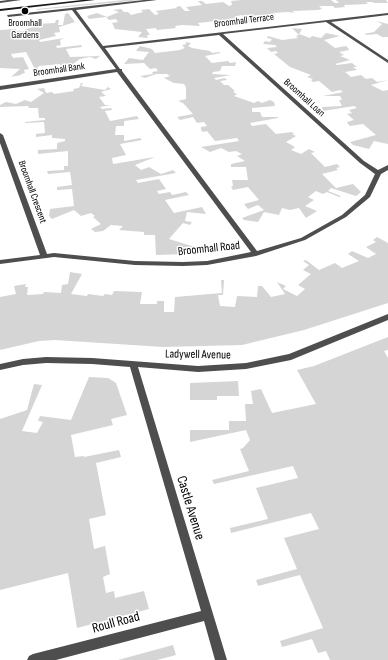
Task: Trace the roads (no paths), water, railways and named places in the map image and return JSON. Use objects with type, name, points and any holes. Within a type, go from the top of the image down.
[{"type":"main road","points":[[0,10],[92,0]]},
{"type":"street","points":[[0,2],[19,0]]},
{"type":"street","points":[[8,16],[155,0]]},
{"type":"street","points":[[74,9],[256,254]]},
{"type":"street","name":"Broomhall Terrace","points":[[103,47],[388,14]]},
{"type":"street","points":[[327,21],[388,62]]},
{"type":"street","name":"Broomhall Loan","points":[[219,33],[362,162],[378,173]]},
{"type":"street","name":"Broomhall Bank","points":[[0,88],[120,70]]},
{"type":"street","name":"Broomhall Crescent","points":[[0,135],[44,256]]},
{"type":"street","points":[[378,173],[388,167]]},
{"type":"street","name":"Broomhall Road","points":[[0,262],[44,256],[183,264],[220,262],[256,254],[302,239],[344,216],[368,196],[378,173]]},
{"type":"street","name":"Ladywell Avenue","points":[[0,367],[23,362],[46,360],[212,369],[262,364],[291,356],[388,317]]},
{"type":"street","name":"Castle Avenue","points":[[133,364],[221,660]]},
{"type":"street","name":"Roull Road","points":[[34,660],[207,615]]},
{"type":"place","name":"Broomhall Gardens","points":[[25,11]]}]
